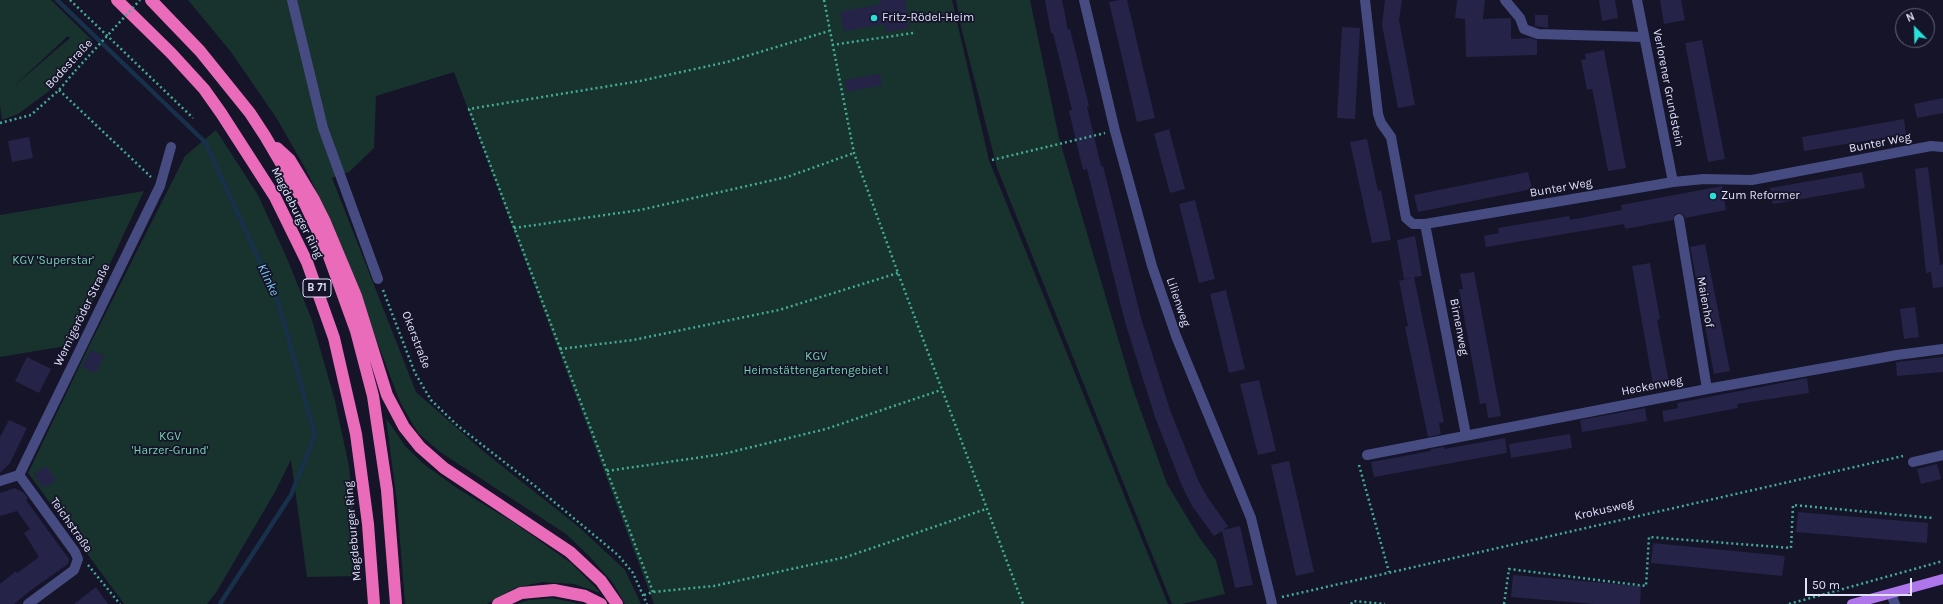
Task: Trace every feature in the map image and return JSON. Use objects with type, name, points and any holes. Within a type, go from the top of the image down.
[{"type":"highway","name":"Magdeburger Ring","points":[[117,0],[171,52],[204,90],[221,113],[275,197],[307,262],[334,338],[355,427],[365,494],[374,604]]},
{"type":"highway","name":"Magdeburger Ring","points":[[151,0],[191,40],[218,71],[265,136],[305,204],[327,251],[348,306],[373,396],[384,460],[396,604]]},
{"type":"highway","points":[[265,136],[290,160],[313,198],[356,296],[387,395],[397,417],[414,441],[435,462],[454,476],[544,533],[570,552],[596,576],[617,604]]},
{"type":"highway","points":[[498,604],[521,593],[554,590],[585,596],[601,604]]},
{"type":"main road","points":[[1852,604],[1943,579]]},
{"type":"street","points":[[292,0],[323,128],[378,278]]},
{"type":"street","name":"Lilienweg","points":[[1084,0],[1115,131],[1163,301],[1249,512],[1274,601]]},
{"type":"street","name":"Bunter Weg","points":[[1365,0],[1378,114],[1381,123],[1390,134],[1394,147],[1406,218],[1413,224],[1425,224],[1673,182],[1709,179],[1752,180],[1931,146],[1943,147]]},
{"type":"street","points":[[1505,0],[1520,18],[1524,29],[1538,34],[1644,37]]},
{"type":"street","name":"Verlorener Grundstein","points":[[1637,0],[1673,182]]},
{"type":"street","name":"Wernigeröder Straße","points":[[19,475],[160,186],[171,147]]},
{"type":"street","name":"Maienhof","points":[[1679,219],[1707,388]]},
{"type":"street","name":"Birnenweg","points":[[1425,224],[1466,435]]},
{"type":"street","name":"Heckenweg","points":[[1367,455],[1707,388],[1897,355],[1943,349]]},
{"type":"street","points":[[1912,462],[1943,455]]},
{"type":"street","points":[[0,481],[19,475]]},
{"type":"street","name":"Teichstraße","points":[[19,475],[76,552],[78,562]]},
{"type":"street","points":[[28,604],[74,570],[78,562]]},
{"type":"street","points":[[1891,594],[1895,604]]},
{"type":"path","points":[[70,0],[193,118]]},
{"type":"path","name":"Bodestraße","points":[[0,123],[31,115],[58,90],[140,0]]},
{"type":"path","points":[[824,0],[854,153],[941,390],[1023,604]]},
{"type":"path","points":[[653,592],[469,109],[640,81],[720,64],[829,31]]},
{"type":"path","points":[[832,45],[913,33]]},
{"type":"path","points":[[58,90],[160,186]]},
{"type":"path","points":[[992,160],[1115,131]]},
{"type":"path","points":[[514,228],[640,210],[786,177],[854,153]]},
{"type":"path","points":[[560,349],[633,340],[779,310],[898,273]]},
{"type":"path","name":"Okerstraße","points":[[378,278],[413,369],[422,388],[431,400],[458,426],[535,486],[618,555],[633,573],[647,604]]},
{"type":"path","points":[[607,471],[723,454],[826,429],[941,390]]},
{"type":"path","points":[[1367,455],[1360,456],[1358,460],[1389,572]]},
{"type":"path","name":"Krokusweg","points":[[1274,601],[1389,572],[1902,455],[1912,462]]},
{"type":"path","points":[[1504,604],[1509,569],[1646,586],[1649,538],[1791,548],[1793,505],[1932,518]]},
{"type":"path","points":[[644,595],[653,592],[714,586],[846,556],[986,509]]},
{"type":"path","points":[[1789,604],[1943,561]]},
{"type":"path","name":"Teichstraße","points":[[78,562],[88,565],[120,604]]},
{"type":"path","points":[[1351,604],[1353,601],[1385,604]]},
{"type":"green space","points":[[0,0],[51,0],[93,41],[56,86],[18,114],[2,120],[0,105]],"holes":[[[68,36],[70,38],[13,87]]]},
{"type":"green space","name":"KGV Heimstättengartengebiet I","points":[[188,0],[952,0],[989,160],[1168,604],[654,604],[454,72],[376,96],[374,148],[349,172],[332,178],[416,392],[483,451],[579,527],[625,570],[641,604],[625,604],[613,583],[588,555],[566,534],[440,452],[418,433],[400,402],[332,223],[305,168],[277,119],[231,52]]},
{"type":"green space","points":[[956,0],[1030,0],[1059,138],[1132,386],[1167,484],[1199,537],[1216,560],[1225,594],[1182,604],[1172,604],[997,168],[961,27]]},
{"type":"green space","name":"KGV 'Harzer-Grund'","points":[[216,130],[258,195],[286,256],[312,320],[335,401],[349,466],[359,576],[307,577],[291,460],[275,492],[217,591],[207,604],[124,604],[28,473],[89,346],[185,156]]},
{"type":"green space","name":"KGV 'Superstar'","points":[[144,191],[72,345],[0,357],[0,215]]},
{"type":"green space","points":[[386,418],[406,447],[425,465],[457,488],[513,522],[571,563],[600,593],[574,584],[542,582],[515,588],[487,604],[405,604],[397,503]]},
{"type":"green space","points":[[552,598],[581,604],[516,604],[529,600]]},
{"type":"building","name":"Fritz-Rödel-Heim","points":[[880,0],[905,0],[909,28],[886,32],[884,24],[844,31],[840,12],[881,4]]},
{"type":"building","points":[[1045,0],[1062,0],[1068,30],[1070,29],[1089,106],[1087,107],[1101,166],[1103,166],[1141,318],[1170,410],[1198,480],[1208,498],[1228,526],[1223,530],[1240,526],[1253,585],[1235,588],[1222,531],[1214,536],[1192,506],[1182,486],[1155,417],[1125,322],[1087,169],[1083,170],[1069,111],[1072,110],[1053,33],[1051,33]]},
{"type":"building","points":[[1127,0],[1155,118],[1137,122],[1109,2]]},
{"type":"building","points":[[1385,0],[1402,0],[1399,20],[1415,105],[1398,108],[1382,25]]},
{"type":"building","points":[[1457,0],[1485,0],[1483,19],[1511,18],[1511,39],[1531,38],[1537,40],[1537,55],[1466,57],[1465,19],[1455,18]]},
{"type":"building","points":[[1599,0],[1615,0],[1618,18],[1602,21]]},
{"type":"building","points":[[1660,0],[1681,0],[1685,20],[1664,24]]},
{"type":"building","points":[[1535,15],[1548,15],[1548,28],[1535,26]]},
{"type":"building","points":[[1342,27],[1360,28],[1355,119],[1337,118]]},
{"type":"building","points":[[1702,40],[1725,159],[1708,162],[1685,43]]},
{"type":"building","points":[[1604,50],[1626,168],[1608,171],[1592,89],[1587,90],[1581,60],[1586,59],[1585,54]]},
{"type":"building","points":[[880,74],[882,85],[847,92],[845,80]]},
{"type":"building","points":[[1943,98],[1943,113],[1917,118],[1914,104]]},
{"type":"building","points":[[1904,119],[1906,134],[1804,151],[1802,137]]},
{"type":"building","points":[[1169,129],[1185,189],[1170,193],[1154,134]]},
{"type":"building","points":[[29,137],[33,158],[12,162],[8,141]]},
{"type":"building","points":[[1367,139],[1378,191],[1381,190],[1391,240],[1372,243],[1350,142]]},
{"type":"building","points":[[1928,167],[1940,265],[1943,264],[1943,287],[1933,288],[1931,272],[1926,273],[1915,169]]},
{"type":"building","points":[[1528,172],[1532,189],[1418,212],[1414,195]]},
{"type":"building","points":[[1862,172],[1865,188],[1773,204],[1770,188]]},
{"type":"building","points":[[1722,186],[1726,210],[1685,218],[1684,215],[1678,213],[1675,214],[1673,220],[1625,229],[1624,224],[1486,247],[1484,236],[1499,233],[1498,228],[1569,216],[1570,220],[1622,210],[1621,205]]},
{"type":"building","points":[[1195,200],[1215,279],[1199,283],[1179,204]]},
{"type":"building","points":[[1415,236],[1422,276],[1414,277],[1444,422],[1439,423],[1441,434],[1428,437],[1405,327],[1408,326],[1399,281],[1410,278],[1404,279],[1397,240]]},
{"type":"building","points":[[1705,244],[1730,371],[1714,374],[1690,247]]},
{"type":"building","points":[[1650,263],[1660,319],[1657,320],[1670,387],[1654,390],[1632,266]]},
{"type":"building","points":[[1474,272],[1501,416],[1488,418],[1486,403],[1480,404],[1459,289],[1463,289],[1460,274]]},
{"type":"building","points":[[1226,290],[1245,369],[1229,373],[1210,294]]},
{"type":"building","points":[[1915,307],[1919,337],[1904,339],[1900,309]]},
{"type":"building","points":[[91,350],[104,356],[96,373],[82,367]]},
{"type":"building","points":[[27,357],[51,369],[39,393],[15,381]]},
{"type":"building","points":[[1943,357],[1943,372],[1897,376],[1896,362]]},
{"type":"building","points":[[1807,378],[1809,393],[1737,404],[1738,408],[1664,422],[1662,411],[1678,408],[1677,403]]},
{"type":"building","points":[[1259,380],[1276,451],[1258,455],[1240,384]]},
{"type":"building","points":[[1645,408],[1647,421],[1582,432],[1580,420]]},
{"type":"building","points":[[9,420],[27,428],[10,463],[0,473],[0,437]]},
{"type":"building","points":[[1570,434],[1572,448],[1511,458],[1509,444]]},
{"type":"building","points":[[1505,438],[1507,453],[1374,477],[1371,462],[1431,451],[1431,449],[1444,447],[1444,449]]},
{"type":"building","points":[[1289,461],[1314,572],[1296,576],[1271,465]]},
{"type":"building","points":[[1937,464],[1941,479],[1921,484],[1917,469]]},
{"type":"building","points":[[46,466],[56,480],[44,488],[34,474]]},
{"type":"building","points":[[15,488],[24,493],[28,499],[26,500],[69,559],[68,564],[14,604],[0,604],[0,584],[16,571],[17,573],[39,557],[24,533],[30,529],[17,511],[0,516],[0,493]]},
{"type":"building","points":[[1798,512],[1928,523],[1927,543],[1796,532]]},
{"type":"building","points":[[1653,543],[1785,556],[1782,576],[1651,563]]},
{"type":"building","points":[[1513,575],[1641,586],[1640,604],[1594,604],[1511,597]]},
{"type":"building","points":[[96,587],[108,604],[74,604]]},
{"type":"waterway","name":"Klinke","points":[[57,0],[205,142],[278,301],[315,435],[291,495],[220,604]]},
{"type":"place","name":"Fritz-Rödel-Heim","points":[[874,18]]},
{"type":"place","name":"Zum Reformer","points":[[1713,196]]}]
